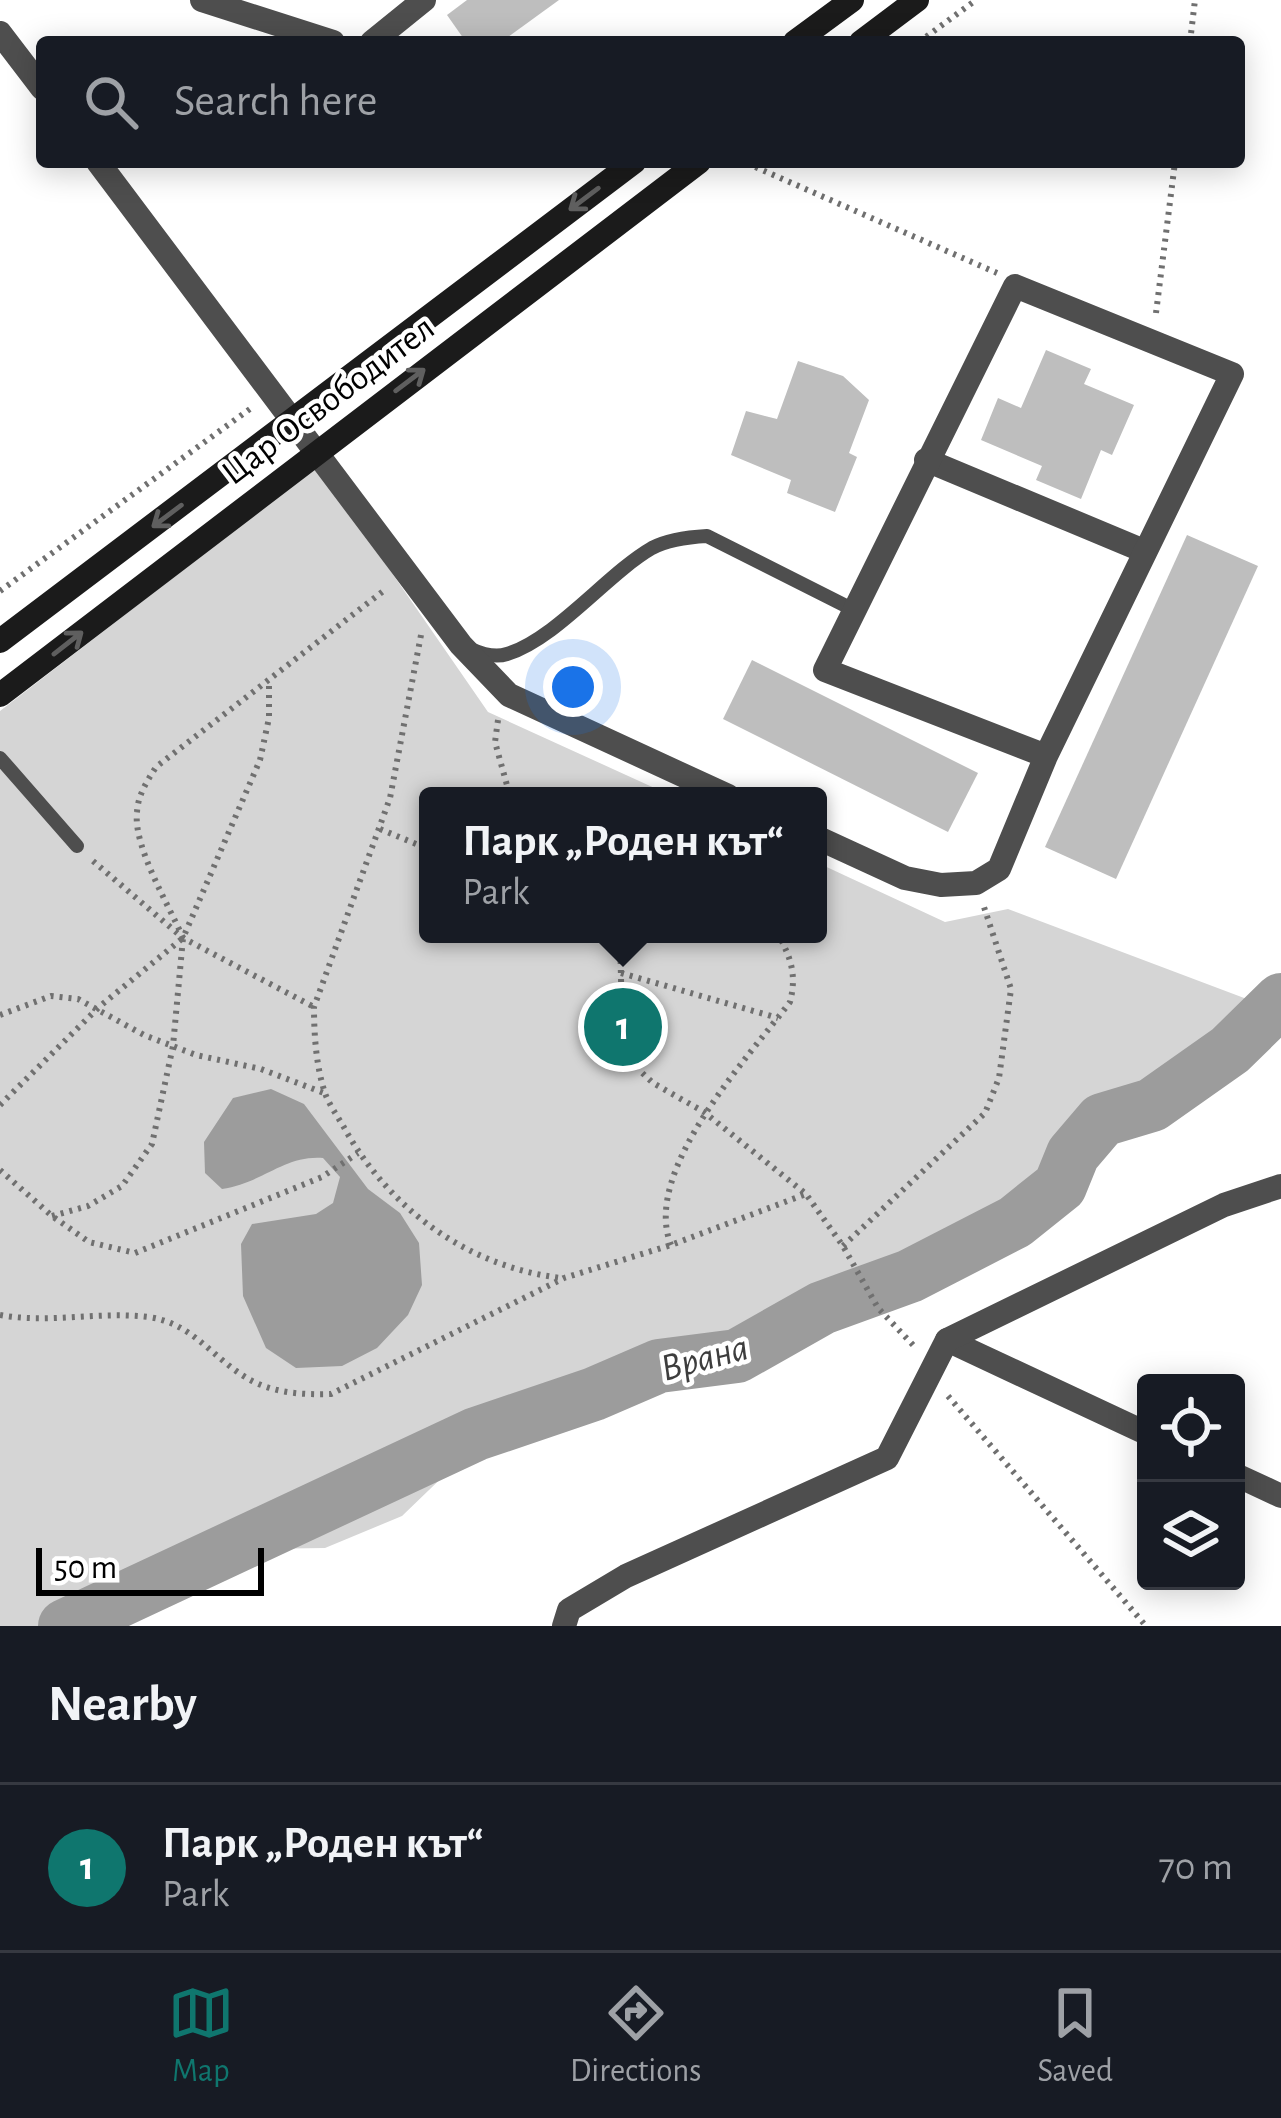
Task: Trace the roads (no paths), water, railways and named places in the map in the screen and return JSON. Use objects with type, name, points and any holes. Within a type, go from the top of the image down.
[{"type":"street","points":[[202,0],[314,36]]},
{"type":"street","points":[[379,36],[424,0]]},
{"type":"street","points":[[803,36],[852,0]]},
{"type":"street","points":[[869,36],[917,0]]},
{"type":"street","points":[[0,33],[36,80]]},
{"type":"street","points":[[103,168],[460,645],[508,695],[708,787]]},
{"type":"street","name":"Цар Освободител","points":[[0,641],[626,168]]},
{"type":"street","name":"Цар Освободител","points":[[0,695],[691,168]]},
{"type":"street","points":[[827,842],[905,878],[941,885],[976,883],[999,869],[1046,756],[1232,374],[1015,286],[825,670],[1046,756]]},
{"type":"street","points":[[926,460],[1144,551]]},
{"type":"street","points":[[564,1626],[569,1610],[626,1576],[887,1458],[947,1340],[1224,1205],[1281,1186]]},
{"type":"street","points":[[947,1340],[1137,1429]]},
{"type":"street","points":[[1245,1479],[1281,1496]]},
{"type":"lane","points":[[460,645],[485,655],[505,655],[528,644],[653,548],[682,538],[707,536],[854,610]]},
{"type":"lane","points":[[0,758],[76,846]]},
{"type":"waterway","name":"Врана","points":[[65,1626],[476,1434],[594,1394],[659,1366],[737,1356],[822,1308],[910,1276],[1015,1222],[1060,1186],[1073,1154],[1102,1120],[1152,1105],[1230,1050],[1281,1000]]},
{"type":"place","name":"Парк „Роден кът“","points":[[623,1027]]}]
